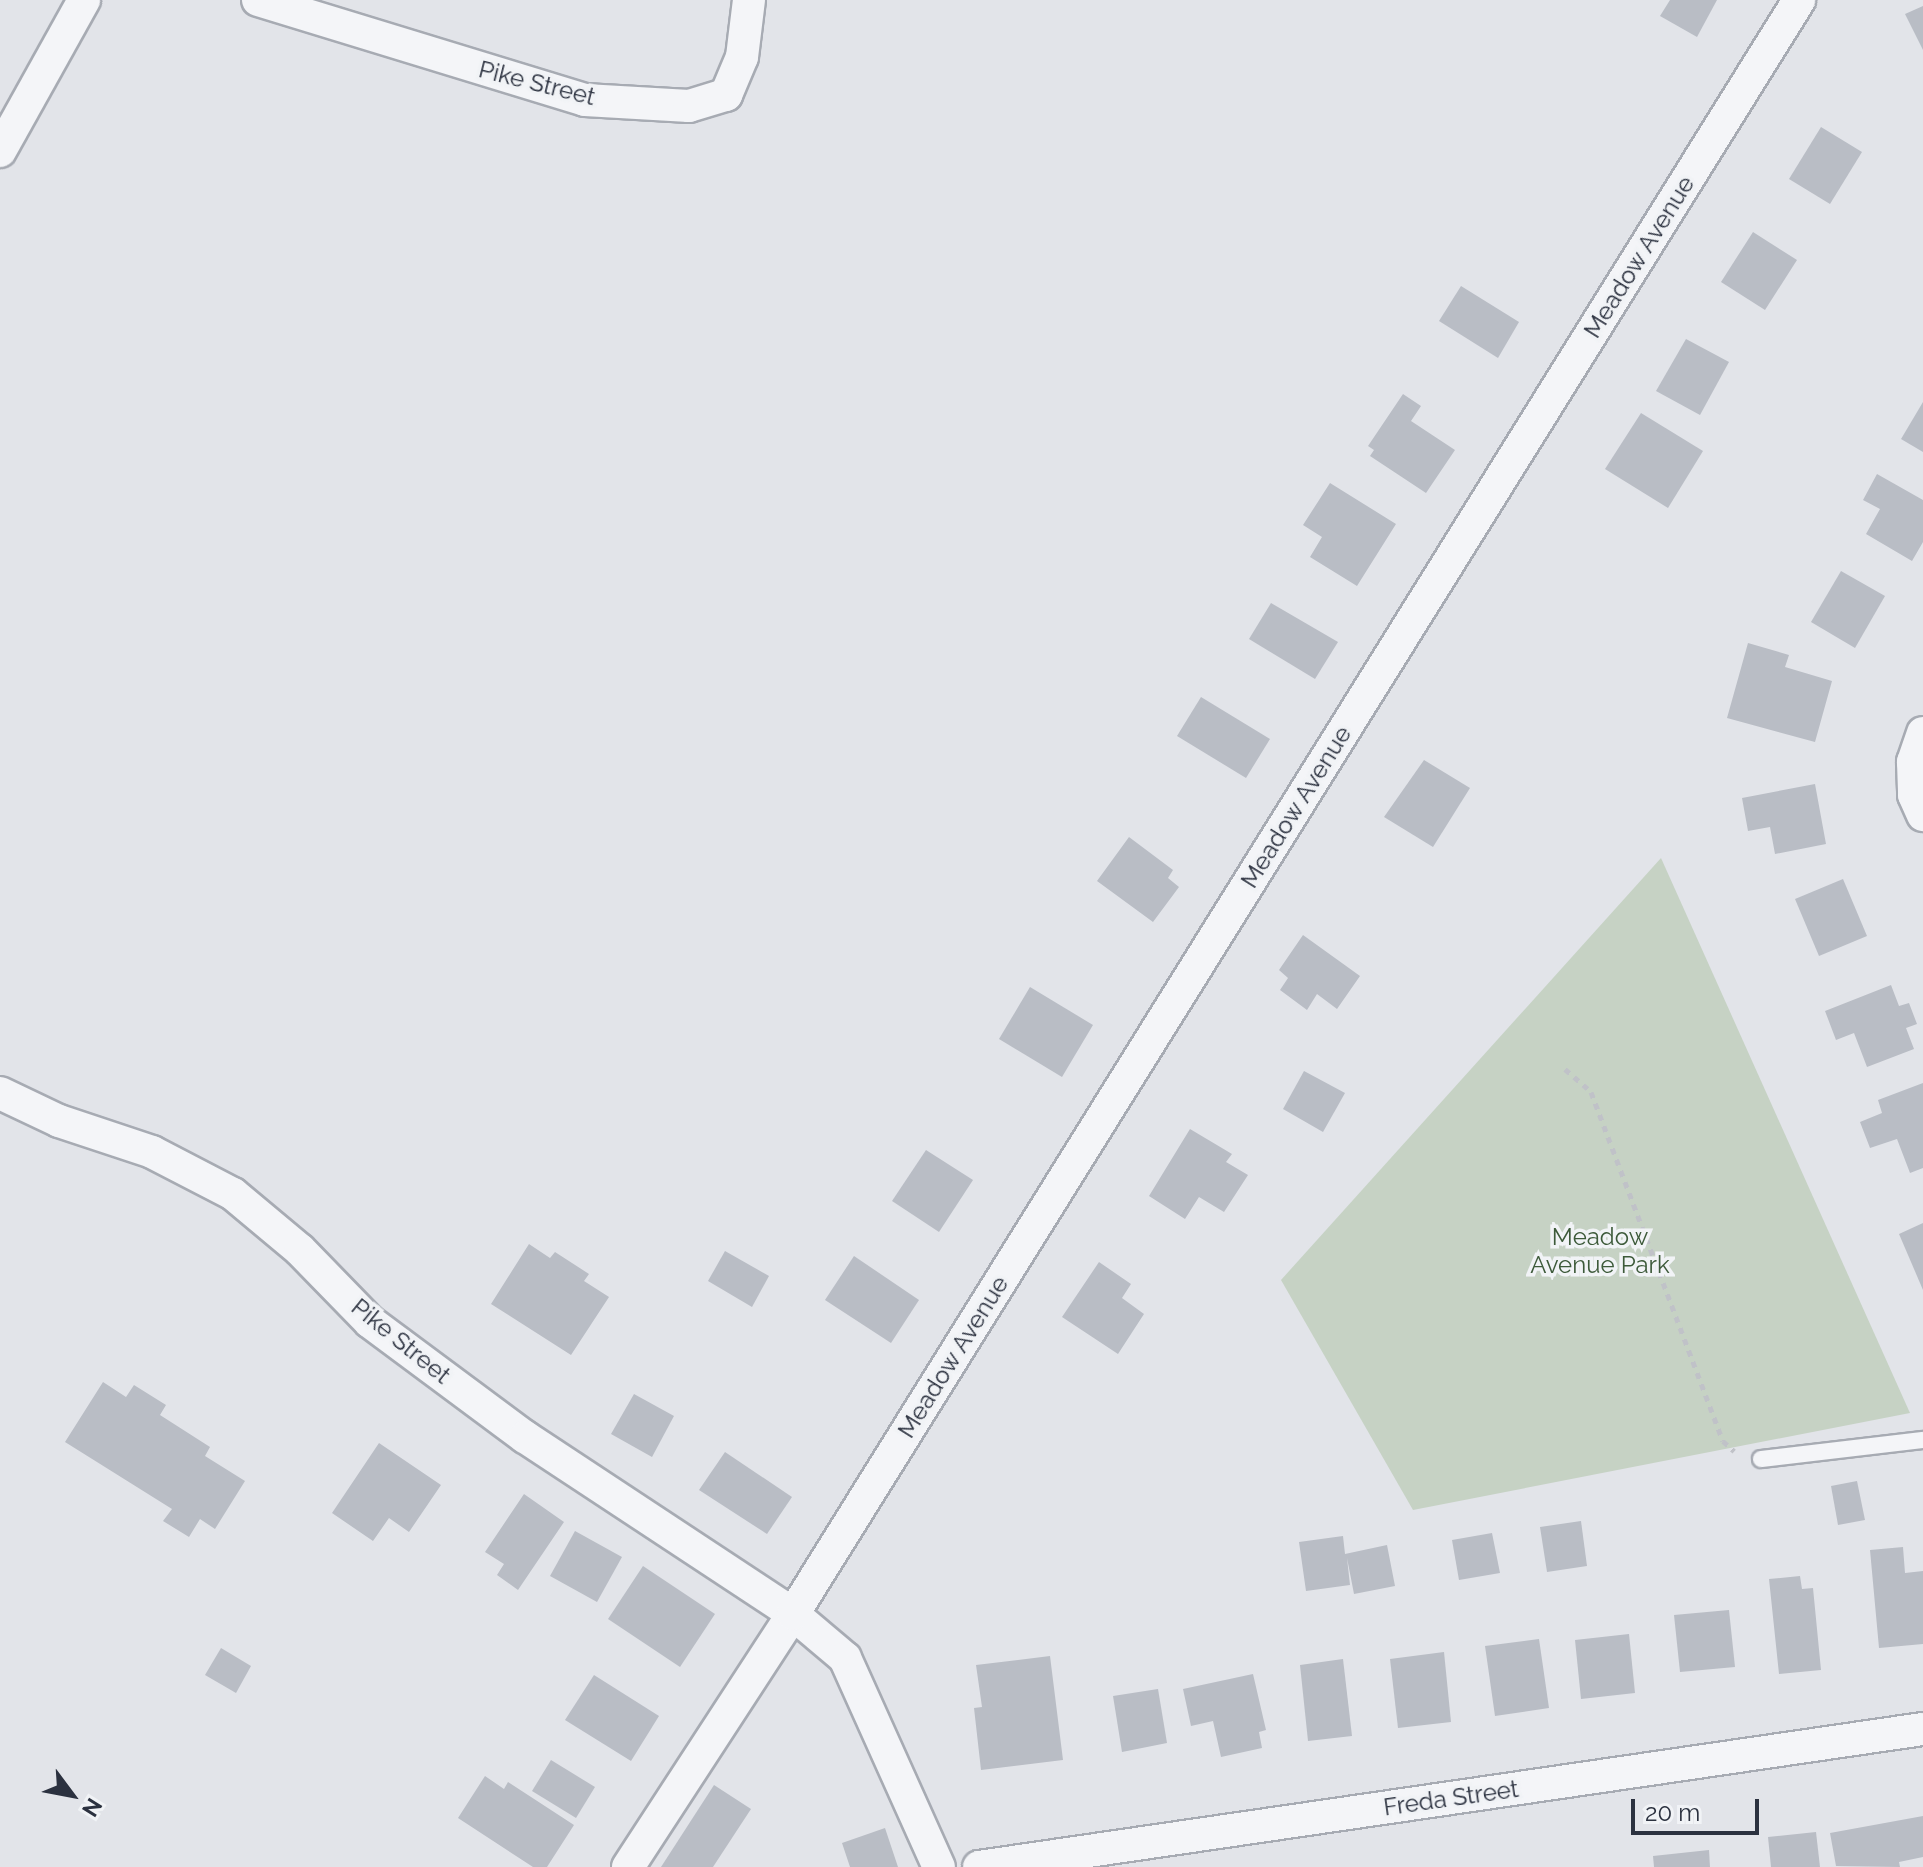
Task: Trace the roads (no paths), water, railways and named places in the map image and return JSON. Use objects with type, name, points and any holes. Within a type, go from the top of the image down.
[{"type":"street","points":[[0,151],[84,0]]},
{"type":"street","name":"Pike Street","points":[[258,0],[585,100],[689,106],[726,95],[742,57],[749,0]]},
{"type":"street","name":"Meadow Avenue","points":[[628,1867],[793,1614],[1799,0]]},
{"type":"street","points":[[1923,733],[1913,762],[1914,795],[1923,815]]},
{"type":"street","name":"Pike Street","points":[[0,1093],[59,1121],[152,1152],[233,1194],[300,1250],[370,1322],[525,1437],[793,1614]]},
{"type":"street","points":[[793,1614],[845,1658],[939,1867]]},
{"type":"street","name":"Freda Street","points":[[979,1867],[1923,1729]]},
{"type":"lane","points":[[1761,1459],[1923,1440]]},
{"type":"park label","name":"Meadow Avenue Park","points":[[1600,1251]]}]
